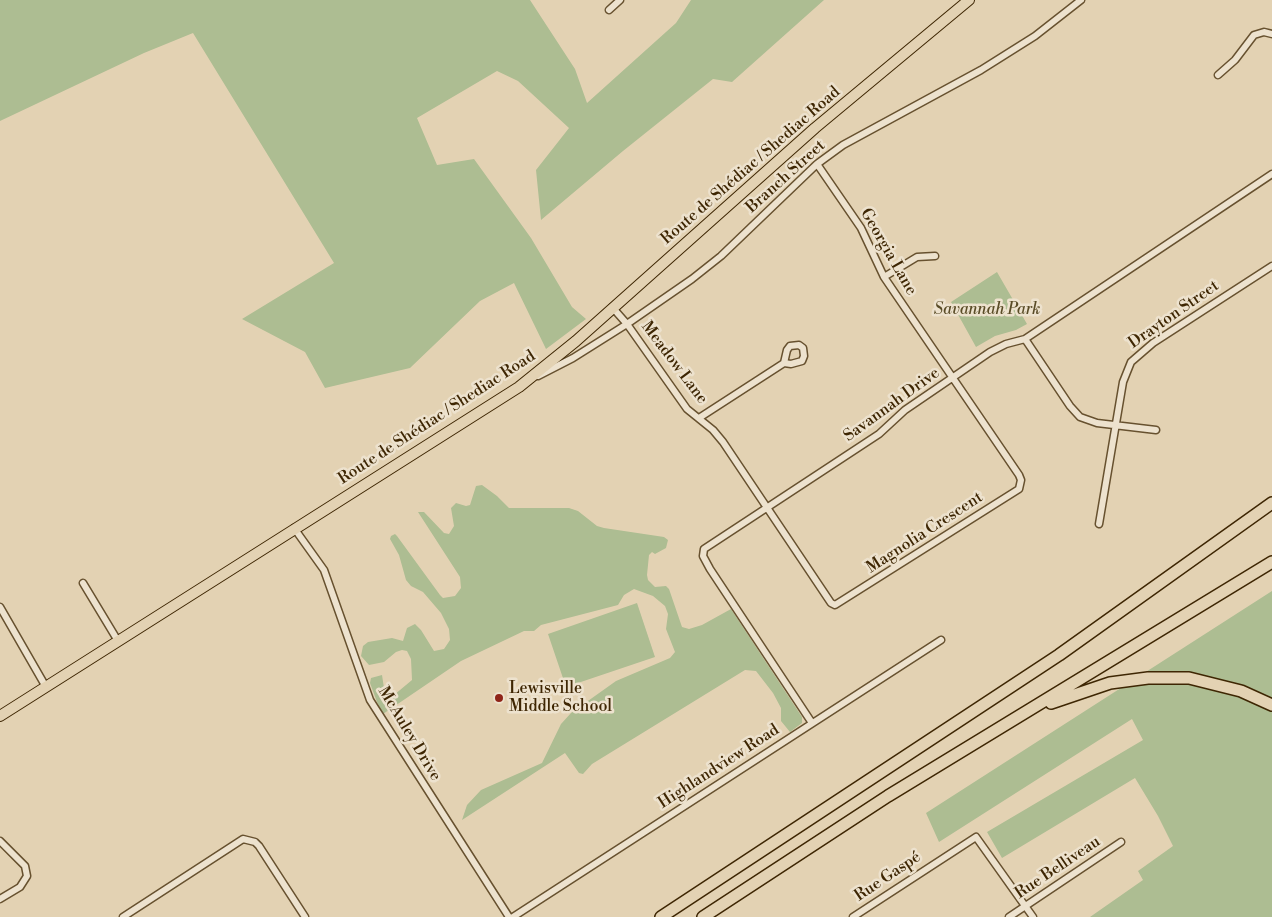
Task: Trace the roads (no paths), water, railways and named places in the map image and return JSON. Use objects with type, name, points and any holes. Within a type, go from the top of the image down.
[{"type":"highway","points":[[661,917],[1058,655],[1272,503]]},
{"type":"highway","points":[[703,917],[888,796],[1272,562]]},
{"type":"highway","points":[[1017,717],[1110,683],[1148,678],[1189,678],[1241,691],[1272,705]]},
{"type":"main road","name":"Route de Shédiac / Shediac Road","points":[[0,716],[519,387],[576,341],[815,128],[969,0]]},
{"type":"street","points":[[609,10],[620,0]]},
{"type":"street","name":"Branch Street","points":[[519,387],[573,358],[627,324],[692,278],[721,256],[817,164],[862,133],[981,70],[1035,36],[1080,0]]},
{"type":"street","points":[[1218,75],[1235,60],[1254,35],[1264,32],[1272,34]]},
{"type":"street","name":"Georgia Lane","points":[[817,164],[861,228],[884,277],[952,378]]},
{"type":"street","name":"Savannah Drive","points":[[812,724],[703,556],[707,546],[879,434],[905,410],[990,352],[1025,338],[1272,174]]},
{"type":"street","points":[[884,277],[917,257],[935,256]]},
{"type":"street","name":"Drayton Street","points":[[1099,524],[1123,382],[1128,367],[1134,359],[1153,343],[1272,266]]},
{"type":"street","name":"Meadow Lane","points":[[612,307],[627,324],[687,409],[723,442],[766,507]]},
{"type":"street","points":[[1025,338],[1077,414],[1090,421],[1156,430]]},
{"type":"street","points":[[699,418],[784,363]]},
{"type":"street","name":"Magnolia Crescent","points":[[766,507],[831,603],[835,605],[1019,489],[1021,480],[1019,475],[952,378]]},
{"type":"street","name":"McAuley Drive","points":[[294,528],[324,570],[370,700],[508,917]]},
{"type":"street","points":[[83,583],[118,641]]},
{"type":"street","points":[[0,607],[46,687]]},
{"type":"street","name":"Highlandview Road","points":[[513,917],[940,640]]},
{"type":"street","name":"Rue Gaspé","points":[[853,917],[976,836],[1005,874],[1026,906]]},
{"type":"street","points":[[123,917],[243,840],[255,842],[259,846],[305,917]]},
{"type":"street","points":[[0,841],[25,866],[27,876],[20,887],[0,899]]},
{"type":"street","name":"Rue Belliveau","points":[[1009,917],[1121,842]]},
{"type":"street","points":[[1026,906],[1033,917]]},
{"type":"place","name":"Lewisville Middle School","points":[[499,698]]},
{"type":"park label","name":"Savannah Park","points":[[987,310]]}]
